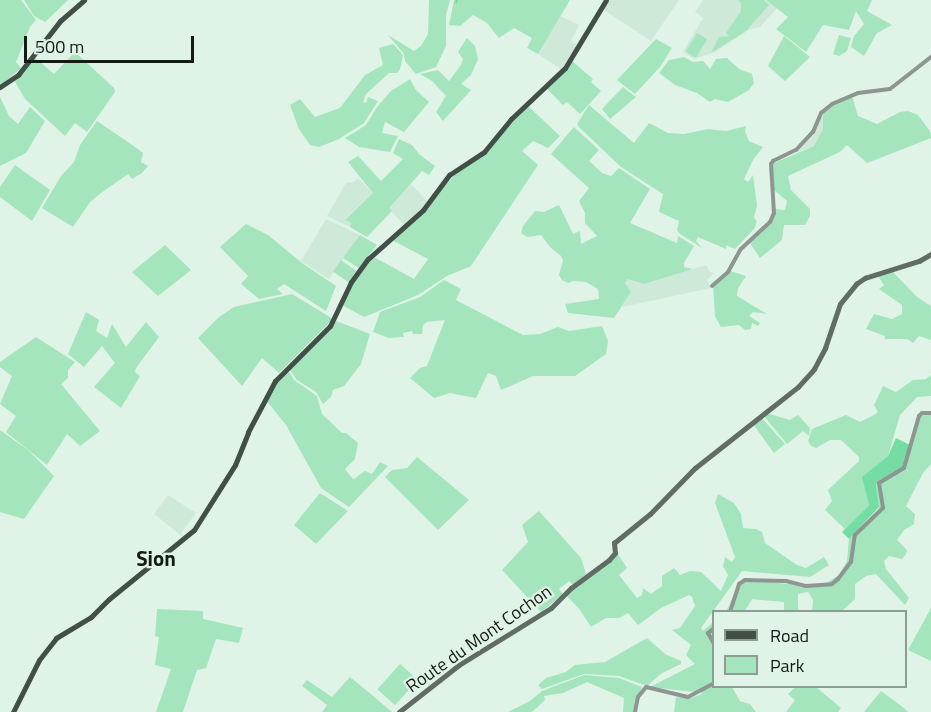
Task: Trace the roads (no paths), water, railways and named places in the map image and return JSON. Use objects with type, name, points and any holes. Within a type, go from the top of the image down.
[{"type":"main road","points":[[0,87],[18,75],[60,21],[84,0]]},
{"type":"main road","points":[[14,712],[39,660],[56,638],[89,618],[194,530],[235,465],[248,432],[275,381],[330,326],[351,282],[368,259],[423,210],[449,175],[484,152],[511,119],[565,68],[606,0]]},
{"type":"main road","name":"Route du Mont Cochon","points":[[399,712],[459,665],[551,608],[571,588],[614,555],[613,544],[650,514],[695,468],[798,387],[814,369],[825,348],[840,304],[852,287],[865,278],[919,261],[931,254]]},
{"type":"street","points":[[712,286],[728,272],[741,249],[770,222],[774,213],[771,164],[773,161],[796,150],[813,132],[820,113],[832,104],[858,93],[890,89],[902,81],[922,61],[931,57]]},
{"type":"street","points":[[731,610],[739,584],[745,580],[786,581],[806,586],[832,584],[851,562],[855,535],[883,508],[879,483],[898,475],[904,468],[920,416],[922,413],[931,413]]},
{"type":"street","points":[[635,712],[638,697],[646,687],[688,696],[712,684]]},
{"type":"district","name":"Sion","points":[[156,558]]}]
